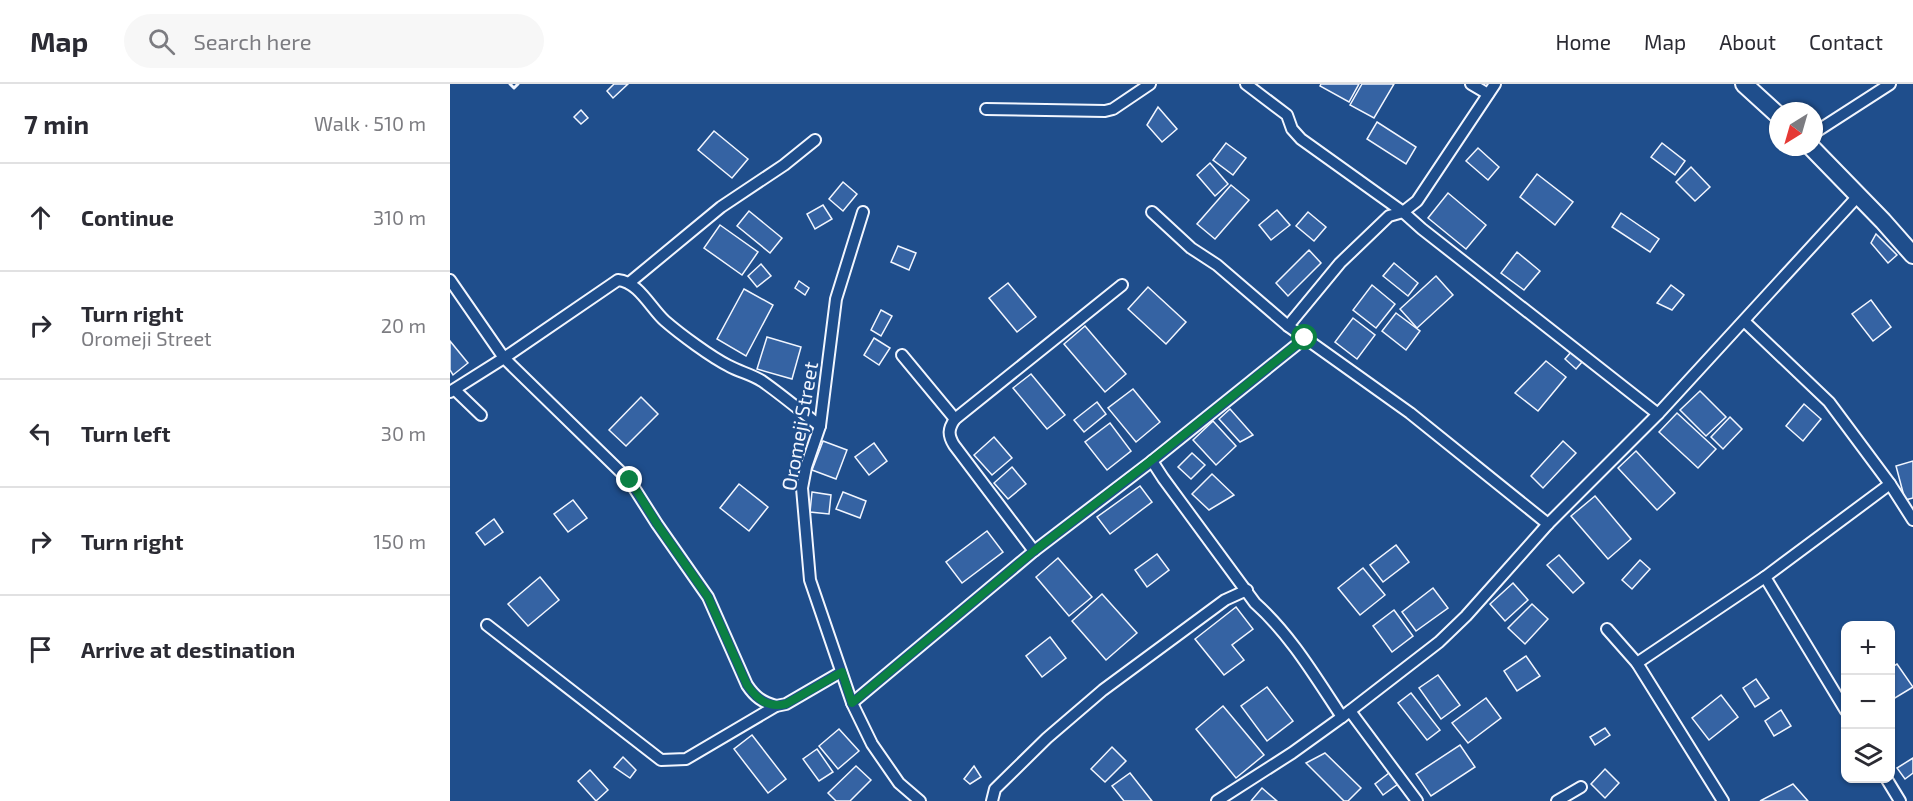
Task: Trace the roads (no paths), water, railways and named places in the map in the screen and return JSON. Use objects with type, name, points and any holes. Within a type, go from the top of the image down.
[{"type":"street","points":[[986,109],[1105,111],[1113,109],[1150,84]]},
{"type":"street","points":[[1246,84],[1287,115],[1292,129],[1301,140],[1403,212],[1658,414]]},
{"type":"street","points":[[1471,84],[1488,94]]},
{"type":"street","points":[[1288,326],[1340,263],[1389,216],[1403,212],[1417,201],[1495,84]]},
{"type":"street","points":[[1744,84],[1769,107]]},
{"type":"street","points":[[1823,127],[1890,84]]},
{"type":"street","points":[[629,283],[721,207],[784,165],[814,140]]},
{"type":"street","points":[[1820,156],[1913,255]]},
{"type":"street","points":[[1217,801],[1292,753],[1439,642],[1466,616],[1548,524],[1658,414],[1858,196]]},
{"type":"street","name":"Oromeji Street","points":[[862,212],[836,299],[820,426],[806,467],[802,488],[810,580],[852,703],[879,754],[900,783],[920,801]]},
{"type":"street","points":[[1152,212],[1191,248],[1217,265],[1288,326],[1410,413],[1548,524]]},
{"type":"street","points":[[450,280],[504,358],[630,480],[657,524],[708,597],[747,685],[764,703],[776,706]]},
{"type":"street","points":[[481,415],[453,391],[618,280],[629,283],[673,328],[729,366],[747,372],[763,382],[820,426]]},
{"type":"street","points":[[1034,551],[954,445],[949,436],[950,426],[955,419],[1122,285]]},
{"type":"street","points":[[1744,321],[1829,402],[1913,519]]},
{"type":"street","points":[[852,703],[1034,551],[1305,338]]},
{"type":"street","points":[[902,355],[955,419]]},
{"type":"street","points":[[1152,460],[1255,603],[1266,612],[1295,646],[1346,714],[1417,801]]},
{"type":"street","points":[[1637,663],[1765,577],[1890,484]]},
{"type":"street","points":[[1765,577],[1841,704]]},
{"type":"street","points":[[992,801],[995,789],[1047,738],[1103,690],[1225,600],[1247,590]]},
{"type":"street","points":[[487,625],[661,760],[686,759],[776,706],[786,704],[842,672]]},
{"type":"street","points":[[1607,629],[1637,663],[1722,801]]},
{"type":"street","points":[[1889,783],[1899,801]]},
{"type":"street","points":[[1557,801],[1581,787]]}]
